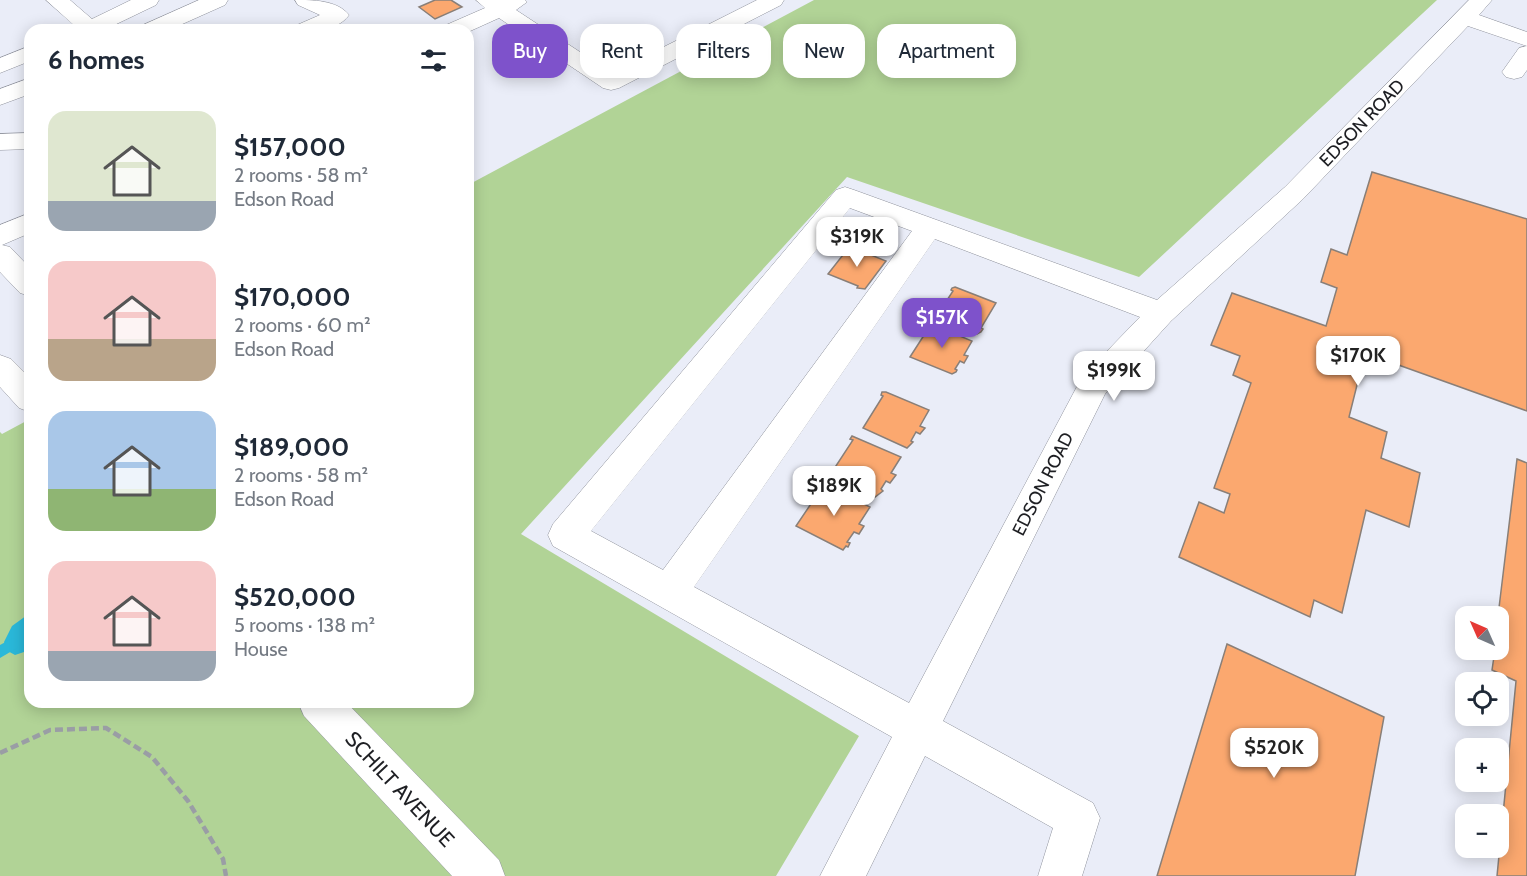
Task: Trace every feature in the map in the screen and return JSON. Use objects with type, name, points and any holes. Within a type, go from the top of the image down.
[{"type":"street","points":[[57,0],[83,24]]},
{"type":"street","points":[[102,24],[148,0]]},
{"type":"street","points":[[164,24],[217,0]]},
{"type":"street","points":[[306,0],[338,15],[319,24]]},
{"type":"street","points":[[465,24],[503,3],[611,83],[734,10],[773,0]]},
{"type":"street","points":[[1473,9],[1527,39]]},
{"type":"street","name":"EDSON ROAD","points":[[842,876],[1093,386],[1161,313],[1294,193],[1473,9]]},
{"type":"street","points":[[0,40],[17,59]]},
{"type":"street","points":[[0,142],[24,141]]},
{"type":"street","points":[[1060,876],[1078,818],[567,535],[845,196],[1161,313]]},
{"type":"street","points":[[0,236],[24,225]]},
{"type":"street","points":[[669,592],[929,227]]},
{"type":"street","points":[[0,254],[24,280]]},
{"type":"street","name":"SCHILT AVENUE","points":[[324,708],[483,876]]},
{"type":"path","points":[[0,753],[50,730],[106,728],[152,757],[188,801],[223,859],[226,876]]},
{"type":"green space","points":[[814,0],[1437,0],[1139,277],[847,177],[521,534],[859,736],[776,876],[0,876],[0,432],[2,434],[24,422],[24,708],[474,708],[474,182],[676,74],[676,78],[771,78],[771,24],[769,24]]},
{"type":"water","points":[[24,617],[24,652],[15,655],[6,650],[4,642],[12,626]]},
{"type":"building","points":[[435,0],[451,0],[462,7],[435,19],[419,7]]},
{"type":"building","points":[[1372,172],[1527,219],[1527,411],[1365,353],[1349,417],[1387,432],[1381,458],[1420,473],[1409,527],[1366,510],[1342,613],[1314,600],[1310,617],[1179,557],[1199,502],[1224,513],[1230,494],[1214,488],[1251,383],[1233,375],[1240,356],[1211,345],[1232,293],[1326,326],[1337,288],[1321,282],[1331,249],[1347,255]]},
{"type":"building","points":[[850,246],[886,261],[865,289],[857,288],[858,286],[828,274]]},
{"type":"building","points":[[955,287],[996,303],[981,328],[983,329],[981,332],[977,334],[936,317],[953,291],[952,288]]},
{"type":"building","points":[[931,324],[972,341],[964,355],[968,356],[964,363],[960,361],[955,369],[956,372],[952,374],[910,357],[928,329],[927,325]]},
{"type":"building","points":[[882,392],[929,410],[920,426],[925,428],[920,434],[916,432],[911,441],[913,442],[907,448],[863,428],[883,396]]},
{"type":"building","points":[[852,436],[901,457],[891,473],[896,475],[890,483],[886,481],[881,489],[883,491],[875,497],[830,475],[853,440],[850,439]]},
{"type":"building","points":[[1517,459],[1527,463],[1527,876],[1497,876],[1499,858],[1509,858],[1509,804],[1504,804],[1505,792],[1509,792],[1509,753],[1516,681],[1509,678],[1509,672],[1492,670],[1494,660],[1509,660],[1509,606],[1499,606]]},
{"type":"building","points":[[819,484],[823,486],[825,484],[870,507],[859,524],[864,526],[859,534],[854,532],[847,542],[850,543],[848,547],[846,546],[843,550],[796,526],[821,489],[817,487]]},
{"type":"building","points":[[1227,644],[1384,717],[1355,876],[1157,876]]},
{"type":"waterway","points":[[0,652],[13,644]]}]
